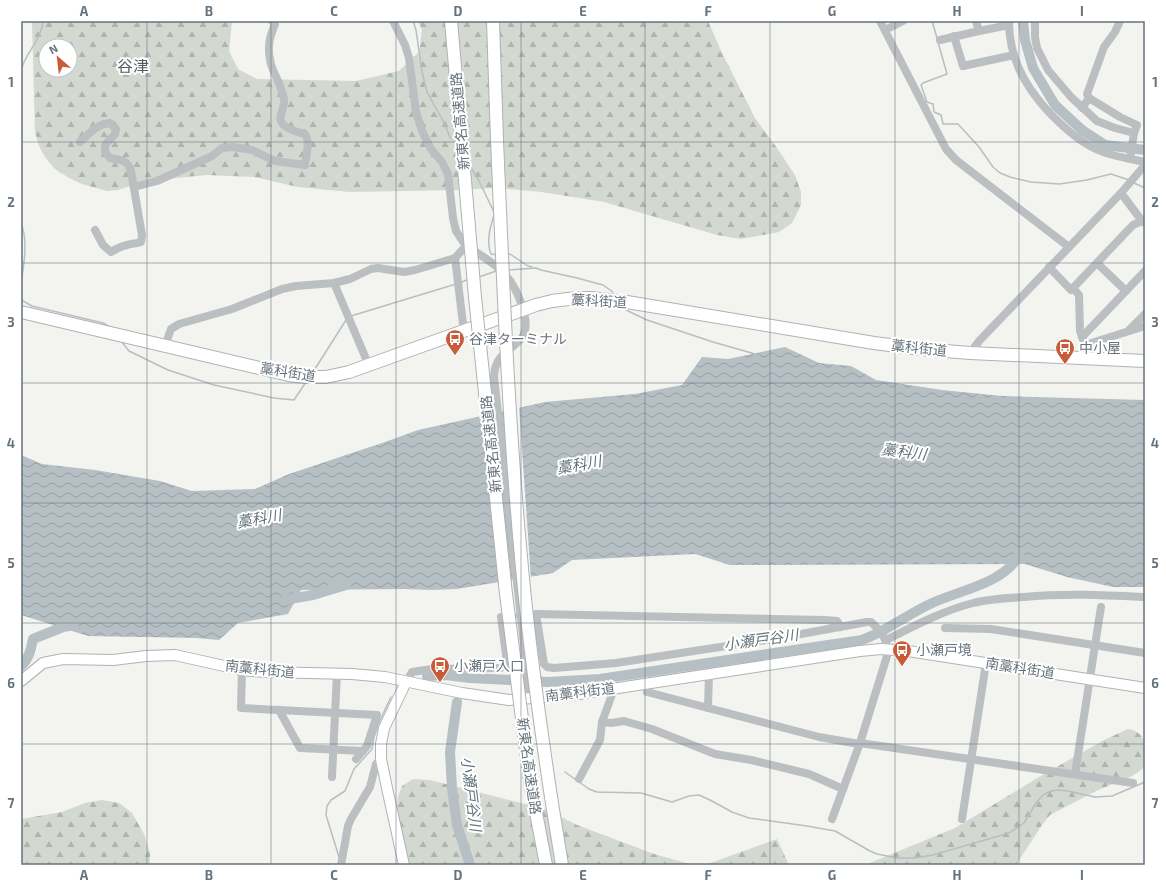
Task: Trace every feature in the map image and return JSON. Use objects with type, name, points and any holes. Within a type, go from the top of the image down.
[{"type":"highway","name":"新東名高速道路","points":[[451,21],[477,312],[506,594],[530,781],[545,865]]},
{"type":"highway","name":"新東名高速道路","points":[[493,21],[506,335],[518,518],[533,671],[562,865]]},
{"type":"highway","name":"藁科街道","points":[[21,312],[289,375],[305,377],[326,377],[369,366],[536,305],[552,301],[591,298],[628,302],[874,343],[921,349],[970,353],[1145,361]]},
{"type":"main road","name":"南藁科街道","points":[[21,681],[43,663],[63,659],[113,660],[146,656],[175,655],[242,670],[265,672],[336,673],[385,677],[462,693],[509,700],[579,694],[614,689],[860,651],[887,645],[908,651],[1145,688]]},
{"type":"main road","points":[[404,865],[382,759],[381,744],[384,728],[406,682]]},
{"type":"street","points":[[134,187],[157,181],[212,156],[222,148],[234,147],[252,150],[275,161],[305,165],[308,142],[307,136],[304,133],[298,133],[284,125],[280,118],[285,104],[281,86],[270,61],[270,39],[275,24],[272,21]]},
{"type":"street","points":[[393,21],[407,52],[416,112],[422,131],[430,149],[442,162],[448,174],[452,218],[456,231],[466,246],[496,265],[513,283],[520,297],[527,324],[523,335],[516,344],[499,358],[494,368],[494,377],[530,698]]},
{"type":"street","points":[[880,21],[946,149],[956,160],[1069,247]]},
{"type":"street","points":[[885,30],[903,21]]},
{"type":"street","points":[[976,21],[979,31]]},
{"type":"street","points":[[1035,21],[1037,48],[1048,70],[1071,98],[1098,121],[1115,128],[1134,133]]},
{"type":"street","points":[[1120,21],[1115,32],[1104,47],[1087,94],[1089,98],[1120,117],[1137,125],[1134,133],[1130,159]]},
{"type":"street","points":[[940,40],[1009,23],[1014,55],[1023,79],[1033,94],[1055,119],[1066,130],[1091,146],[1108,154],[1145,163],[1121,193],[980,340],[970,353]]},
{"type":"street","points":[[954,36],[963,66],[1014,55]]},
{"type":"street","points":[[1082,108],[1089,98]]},
{"type":"street","points":[[80,142],[97,126],[110,123],[116,129],[115,134],[105,145],[105,152],[110,158],[124,161],[129,165],[142,235],[141,242],[136,244],[128,244],[110,252],[103,245],[95,230]]},
{"type":"street","points":[[1073,288],[1133,225],[1143,219],[1121,193]]},
{"type":"street","points":[[165,346],[171,329],[179,324],[232,309],[282,289],[296,286],[334,283],[350,279],[371,269],[378,268],[404,272],[415,270],[455,258],[466,246]]},
{"type":"street","points":[[455,258],[464,332]]},
{"type":"street","points":[[1097,263],[1126,291]]},
{"type":"street","points":[[1049,267],[1071,290],[1073,288],[1079,295],[1080,331],[1090,359]]},
{"type":"street","points":[[1084,341],[1145,271]]},
{"type":"street","points":[[334,283],[369,366]]},
{"type":"street","points":[[1129,331],[1145,314]]},
{"type":"street","points":[[1084,341],[1145,326]]},
{"type":"street","points":[[887,645],[911,627],[937,615],[986,601],[1055,594],[1145,596]]},
{"type":"street","points":[[1075,774],[1101,608]]},
{"type":"street","points":[[406,682],[412,672],[432,669],[501,668],[504,666],[507,662],[501,617],[541,613],[825,620],[837,621],[841,627]]},
{"type":"street","points":[[536,614],[544,664],[547,667],[554,668],[616,663],[872,622],[887,645],[887,656],[859,744],[832,819]]},
{"type":"street","points":[[945,628],[991,629],[1145,653]]},
{"type":"street","points":[[962,819],[986,663]]},
{"type":"street","points":[[242,670],[240,708],[377,715],[367,746],[356,759]]},
{"type":"street","points":[[332,777],[336,673]]},
{"type":"street","points":[[708,708],[709,674]]},
{"type":"street","points":[[579,779],[600,740],[602,722],[614,689]]},
{"type":"street","points":[[647,692],[820,737],[859,744],[1133,783]]},
{"type":"street","points":[[279,710],[300,748],[363,751]]},
{"type":"street","points":[[602,722],[611,723],[624,721],[652,729],[715,754],[751,760],[809,774],[843,789]]},
{"type":"street","points":[[341,865],[348,826],[370,787],[376,764],[382,759]]},
{"type":"green space","points":[[32,21],[232,21],[229,51],[238,69],[257,79],[356,81],[399,71],[419,52],[422,30],[418,21],[708,21],[722,53],[755,118],[795,175],[801,192],[801,205],[792,223],[779,232],[741,239],[717,235],[604,202],[542,192],[496,188],[350,192],[298,187],[254,177],[207,175],[166,179],[107,191],[82,184],[55,169],[45,157],[39,146],[35,132]]},
{"type":"green space","points":[[1128,729],[1140,734],[1143,738],[1145,748],[1145,767],[1132,776],[1096,791],[1050,815],[1016,865],[865,865],[955,828],[1039,777],[1104,740]]},
{"type":"green space","points":[[413,779],[430,780],[545,809],[577,825],[654,854],[693,865],[410,865],[398,827],[396,814],[398,797],[402,786]]},
{"type":"green space","points":[[102,800],[119,803],[132,813],[144,834],[150,853],[150,865],[21,865],[21,819],[62,812],[85,803]]},
{"type":"green space","points":[[777,839],[789,865],[705,865]]},
{"type":"water","points":[[785,347],[819,363],[851,366],[876,380],[942,390],[1002,396],[1145,400],[1145,587],[1113,587],[1067,577],[1025,564],[730,565],[695,554],[572,560],[553,573],[457,589],[301,590],[288,614],[238,623],[219,640],[196,638],[88,636],[21,615],[21,455],[42,464],[95,470],[160,481],[192,491],[255,489],[289,474],[418,430],[545,402],[635,394],[682,385],[702,357],[728,359]]},
{"type":"pier","points":[[519,406],[531,579],[517,581],[505,409]]},
{"type":"waterway","points":[[21,70],[26,57],[40,34],[43,21]]},
{"type":"waterway","points":[[413,21],[416,30],[422,72],[427,92],[451,139]]},
{"type":"waterway","points":[[932,21],[937,38]]},
{"type":"waterway","points":[[1023,21],[1025,40],[1033,68],[1055,105],[1082,130],[1105,145],[1145,150]]},
{"type":"waterway","points":[[938,42],[947,74],[921,85],[927,102],[933,104],[934,112],[941,115],[943,124],[958,124],[979,147],[993,167],[1000,173],[1031,182],[1059,184],[1087,180],[1111,174],[1129,180]]},
{"type":"waterway","points":[[470,166],[494,212]]},
{"type":"waterway","points":[[1134,183],[1145,188]]},
{"type":"waterway","points":[[494,215],[490,230],[489,245],[491,254],[498,255]]},
{"type":"waterway","points":[[21,224],[25,244],[21,282]]},
{"type":"waterway","points":[[507,255],[510,254],[532,267]]},
{"type":"waterway","points":[[536,268],[603,285],[613,292]]},
{"type":"waterway","points":[[508,270],[536,268]]},
{"type":"waterway","points":[[479,277],[496,271]]},
{"type":"waterway","points":[[462,282],[469,279]]},
{"type":"waterway","points":[[351,316],[456,284]]},
{"type":"waterway","points":[[21,297],[23,301],[32,306],[103,323],[112,328]]},
{"type":"waterway","points":[[626,310],[647,320],[755,354]]},
{"type":"waterway","points":[[313,372],[346,320]]},
{"type":"waterway","points":[[121,341],[129,351],[168,370],[214,385],[274,398],[294,400],[306,382]]},
{"type":"waterway","name":"小瀬戸谷川","points":[[427,676],[446,675],[470,678],[548,682],[600,679],[862,640],[880,632],[930,604],[991,580],[1002,574],[1019,556]]},
{"type":"waterway","name":"藁科川","points":[[284,600],[313,595],[346,585]]},
{"type":"waterway","name":"藁科川","points":[[21,666],[28,657],[33,639],[63,627],[74,625]]},
{"type":"waterway","points":[[339,857],[326,815],[327,806],[331,800],[345,791],[354,769],[372,749],[374,737],[380,720],[391,697]]},
{"type":"waterway","name":"小瀬戸谷川","points":[[457,702],[450,752],[452,788],[457,825],[470,865]]},
{"type":"waterway","points":[[565,772],[589,789],[597,792],[641,793],[672,802],[689,796],[699,795],[732,812],[749,818],[835,831],[870,851],[897,858],[914,858],[933,855],[1009,833],[1024,823],[1036,803],[1043,795],[1051,791],[1068,791],[1095,797],[1112,796],[1145,782]]},
{"type":"place","name":"谷津ターミナル","points":[[455,356]]},
{"type":"place","name":"中小屋","points":[[1065,365]]},
{"type":"place","name":"小瀬戸境","points":[[902,667]]},
{"type":"place","name":"小瀬戸入口","points":[[440,683]]},
{"type":"district","name":"谷津","points":[[133,66]]}]
